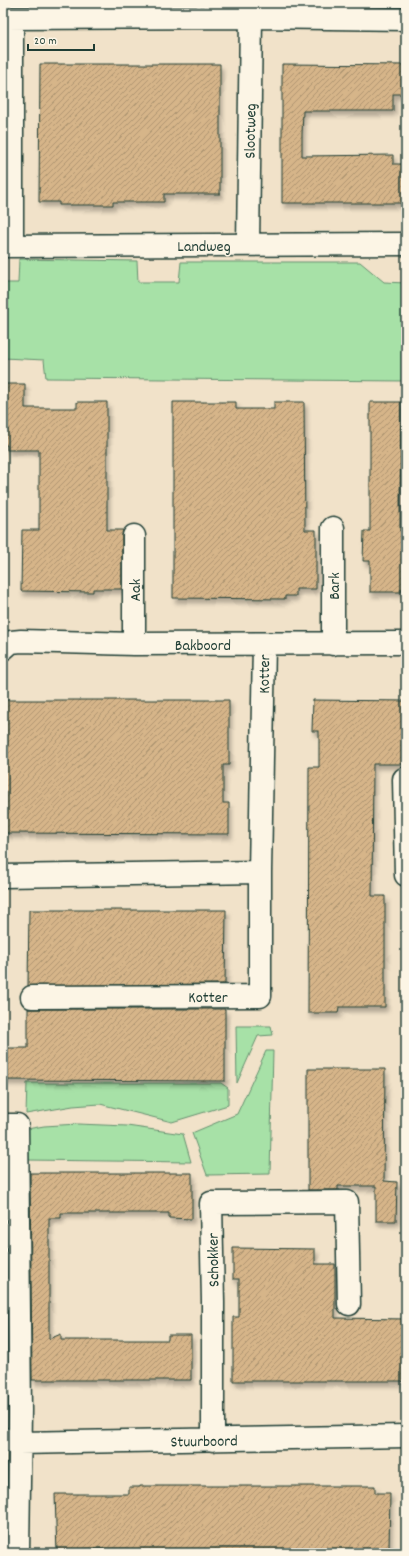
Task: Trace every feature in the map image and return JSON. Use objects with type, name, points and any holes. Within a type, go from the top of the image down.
[{"type":"street","name":"Slootweg","points":[[248,245],[251,17]]},
{"type":"street","points":[[8,246],[8,18],[406,18]]},
{"type":"street","name":"Landweg","points":[[8,246],[406,244]]},
{"type":"street","name":"Bark","points":[[332,644],[333,528]]},
{"type":"street","name":"Aak","points":[[134,536],[134,644]]},
{"type":"street","name":"Bakboord","points":[[3,649],[11,642],[21,640],[134,644],[406,643]]},
{"type":"street","name":"Kotter","points":[[32,997],[260,996],[260,872],[264,644]]},
{"type":"street","points":[[404,779],[406,875]]},
{"type":"street","points":[[3,876],[260,872]]},
{"type":"street","points":[[10,1125],[11,1441],[18,1553]]},
{"type":"street","name":"Schokker","points":[[213,1440],[211,1203],[347,1202],[349,1304]]},
{"type":"street","name":"Stuurboord","points":[[11,1441],[213,1440],[406,1436]]},
{"type":"shaded area","points":[[3,1048],[5,1048],[5,1262],[3,1262]]},
{"type":"green space","points":[[19,259],[137,261],[138,282],[179,282],[181,262],[360,262],[384,282],[406,283],[406,381],[46,378],[44,360],[3,358],[3,283],[18,283]]},
{"type":"green space","points":[[236,1026],[271,1026],[273,1035],[258,1036],[237,1083]]},
{"type":"green space","points":[[266,1051],[273,1051],[270,1174],[207,1175],[192,1133],[237,1114]]},
{"type":"green space","points":[[27,1083],[221,1083],[228,1088],[228,1105],[172,1122],[100,1104],[73,1106],[26,1114]]},
{"type":"green space","points":[[78,1124],[127,1126],[183,1134],[191,1162],[26,1160],[27,1129],[44,1126]]},
{"type":"building","points":[[40,64],[220,64],[220,194],[164,194],[164,202],[113,202],[113,205],[59,205],[59,202],[39,202]]},
{"type":"building","points":[[282,64],[406,65],[406,94],[393,94],[393,111],[303,111],[302,156],[393,155],[393,164],[406,164],[406,203],[282,203]]},
{"type":"building","points":[[3,384],[25,384],[25,408],[77,408],[77,402],[107,402],[107,530],[123,530],[122,589],[93,589],[93,592],[21,591],[22,530],[39,530],[39,450],[7,450],[7,445],[3,445]]},
{"type":"building","points":[[173,402],[236,402],[236,409],[274,409],[274,402],[304,402],[305,530],[316,530],[316,589],[296,589],[296,596],[285,596],[285,599],[173,598]]},
{"type":"building","points":[[370,402],[401,402],[400,531],[405,531],[406,590],[401,589],[401,592],[370,592],[370,561],[363,561],[364,531],[370,531]]},
{"type":"building","points":[[3,700],[229,700],[229,765],[223,765],[223,803],[229,803],[229,834],[3,833]]},
{"type":"building","points":[[313,700],[406,701],[406,764],[373,764],[372,896],[385,896],[385,1007],[339,1007],[338,1013],[308,1013],[309,767],[319,767],[319,731],[312,731]]},
{"type":"building","points":[[29,910],[226,910],[225,984],[28,986]]},
{"type":"building","points":[[28,1009],[225,1009],[225,1081],[3,1080],[3,1048],[28,1048]]},
{"type":"building","points":[[308,1069],[385,1069],[384,1181],[397,1182],[396,1221],[376,1221],[376,1186],[338,1186],[338,1190],[308,1190]]},
{"type":"building","points":[[3,1172],[5,1172],[6,1240],[3,1240]]},
{"type":"building","points":[[30,1173],[192,1173],[192,1219],[169,1218],[169,1213],[61,1213],[61,1218],[49,1218],[49,1339],[61,1334],[61,1340],[168,1340],[168,1335],[191,1335],[191,1380],[32,1380]]},
{"type":"building","points":[[233,1248],[315,1249],[315,1264],[335,1264],[335,1318],[406,1319],[406,1381],[233,1381],[233,1317],[239,1317],[239,1279],[233,1279]]},
{"type":"building","points":[[375,1486],[375,1493],[390,1493],[389,1549],[374,1548],[374,1553],[129,1553],[129,1549],[86,1549],[86,1553],[57,1553],[55,1494],[129,1494],[129,1487]]}]
